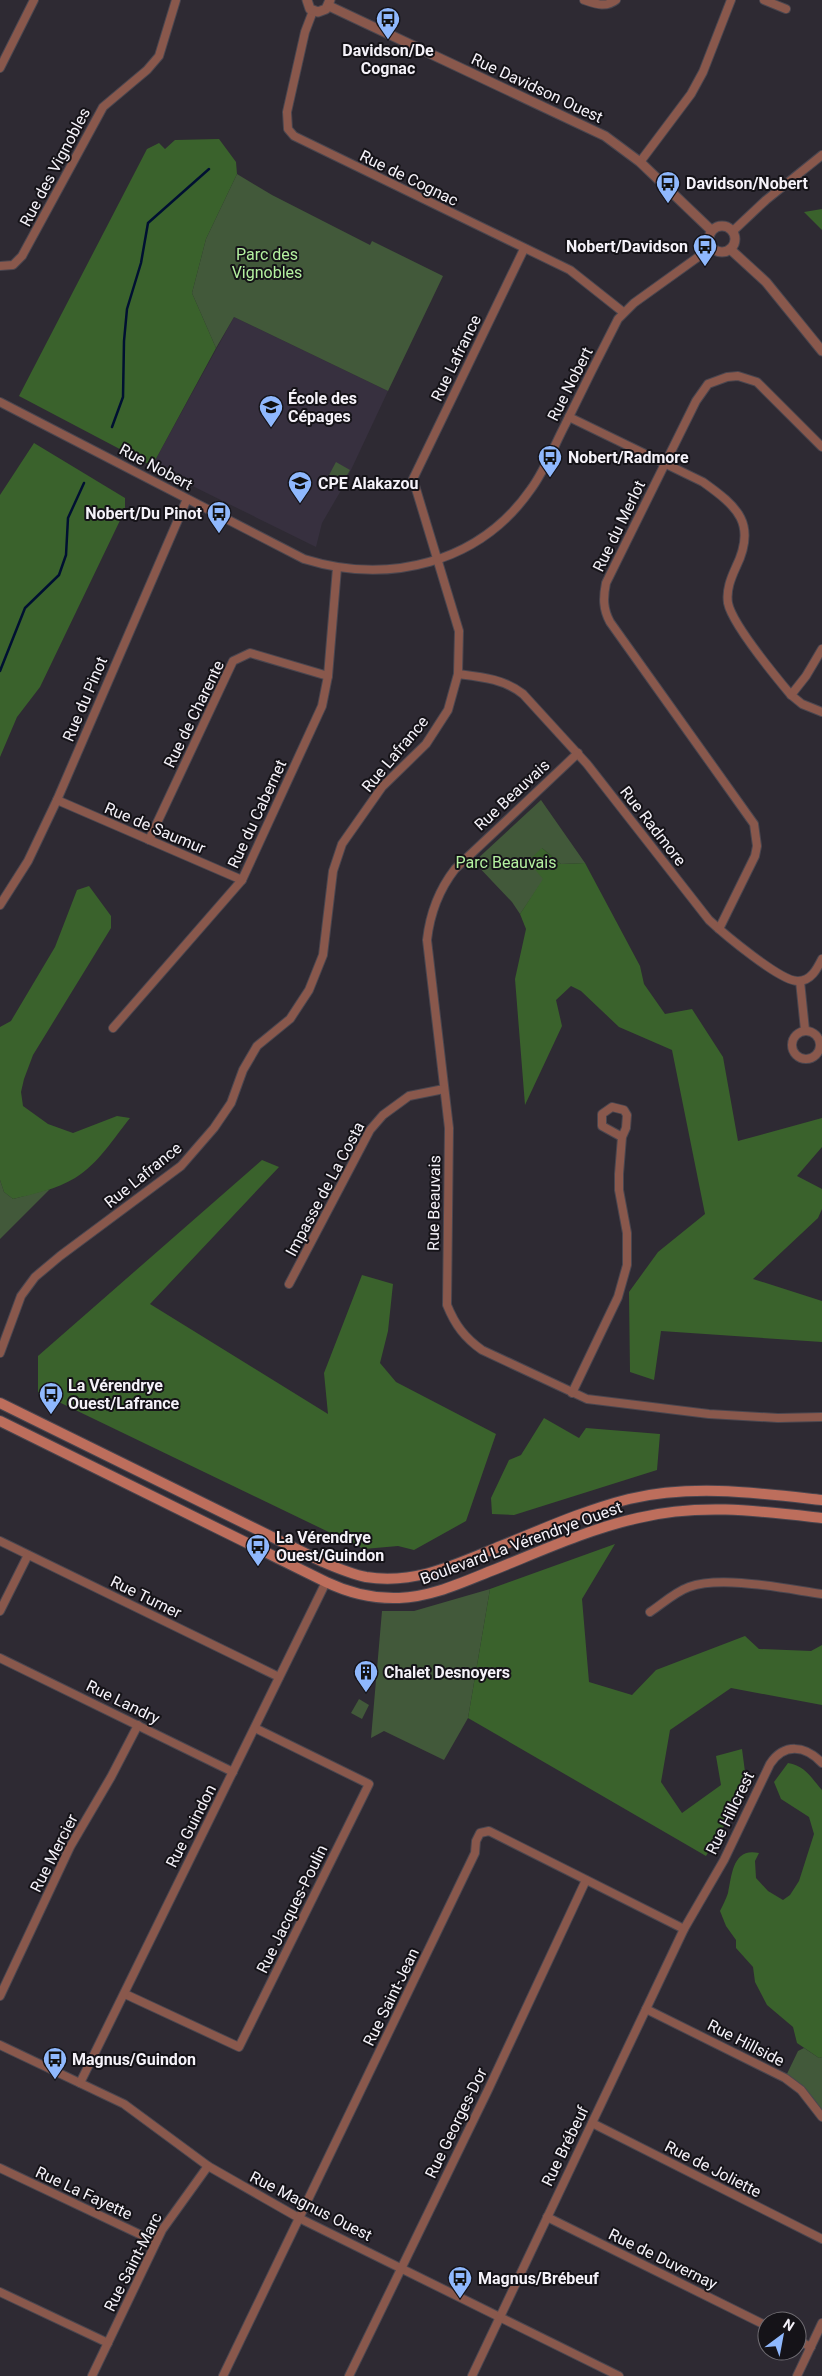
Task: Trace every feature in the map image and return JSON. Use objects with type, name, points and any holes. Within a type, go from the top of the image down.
[{"type":"main road","name":"Boulevard La Vérendrye Ouest","points":[[0,1404],[323,1562],[366,1577],[397,1578],[436,1573],[581,1514],[640,1498],[677,1492],[710,1490],[822,1500]]},
{"type":"main road","name":"Boulevard La Vérendrye Ouest","points":[[0,1421],[326,1582],[352,1593],[381,1597],[399,1598],[433,1593],[588,1531],[666,1512],[749,1509],[822,1518]]},
{"type":"street","points":[[0,68],[34,0]]},
{"type":"street","name":"Rue des Vignobles","points":[[0,266],[13,264],[22,256],[103,107],[147,70],[159,56],[176,0]]},
{"type":"street","points":[[307,0],[308,6],[313,11],[322,12],[329,3]]},
{"type":"street","points":[[584,0],[600,5],[607,5],[616,0]]},
{"type":"street","points":[[640,162],[694,89],[731,0]]},
{"type":"street","points":[[764,0],[786,9]]},
{"type":"street","name":"Rue Davidson Ouest","points":[[329,3],[590,128],[617,144],[640,162],[711,230]]},
{"type":"street","name":"Rue de Cognac","points":[[313,11],[305,32],[287,112],[288,129],[294,136],[578,274],[623,312]]},
{"type":"street","points":[[733,231],[766,200],[822,155]]},
{"type":"street","points":[[723,225],[733,231],[735,238],[730,249],[718,251],[712,247],[709,236],[711,230],[723,225]]},
{"type":"street","name":"Rue Nobert","points":[[0,402],[294,555],[336,568],[392,570],[407,568],[438,560],[477,540],[520,503],[543,469],[623,312],[712,247]]},
{"type":"street","name":"Rue Lafrance","points":[[0,1353],[21,1296],[35,1277],[60,1256],[182,1166],[214,1128],[231,1103],[243,1070],[257,1046],[290,1018],[309,990],[323,955],[333,871],[342,844],[382,787],[426,744],[448,710],[458,674],[459,631],[413,479],[524,249]]},
{"type":"street","points":[[730,249],[766,282],[822,351]]},
{"type":"street","name":"Rue du Merlot","points":[[719,929],[755,856],[757,846],[754,824],[610,622],[603,604],[606,583],[665,462],[708,384],[727,377],[738,376],[757,382],[822,447]]},
{"type":"street","points":[[569,417],[665,462],[716,491],[741,519],[747,536],[746,544],[728,588],[728,605],[737,622],[791,695],[802,704],[822,712]]},
{"type":"street","name":"Rue du Pinot","points":[[0,905],[28,861],[57,800],[187,499]]},
{"type":"street","name":"Rue du Cabernet","points":[[113,1028],[242,880],[322,706],[328,676],[336,568]]},
{"type":"street","points":[[791,695],[806,676],[822,649]]},
{"type":"street","name":"Rue de Charente","points":[[149,840],[233,661],[250,653],[328,676]]},
{"type":"street","name":"Rue Radmore","points":[[458,674],[493,679],[515,687],[578,753],[709,920],[783,977],[791,981],[800,981]]},
{"type":"street","name":"Rue Beauvais","points":[[578,753],[465,858],[439,891],[430,919],[427,940],[449,1128],[446,1291],[447,1304],[452,1319],[469,1341],[482,1350],[572,1394],[595,1400],[650,1408],[754,1417],[822,1417]]},
{"type":"street","name":"Rue de Saumur","points":[[57,800],[242,880]]},
{"type":"street","points":[[805,1030],[800,981],[814,973],[822,959]]},
{"type":"street","name":"Impasse de La Costa","points":[[289,1284],[370,1130],[383,1115],[409,1096],[444,1089]]},
{"type":"street","points":[[572,1394],[624,1279],[628,1250],[619,1190],[622,1137]]},
{"type":"street","name":"Rue Turner","points":[[0,1541],[279,1677]]},
{"type":"street","points":[[0,1611],[28,1555]]},
{"type":"street","name":"Rue Guindon","points":[[80,2083],[326,1582]]},
{"type":"street","points":[[650,1612],[687,1587],[702,1584],[746,1584],[822,1594]]},
{"type":"street","name":"Rue Landry","points":[[0,1658],[234,1772]]},
{"type":"street","name":"Rue Mercier","points":[[0,1996],[70,1847],[121,1760],[138,1725]]},
{"type":"street","name":"Rue Jacques-Poulin","points":[[125,1994],[239,2047],[369,1784],[255,1728]]},
{"type":"street","name":"Rue Hillcrest","points":[[684,1929],[724,1860],[764,1775],[776,1755],[795,1748],[813,1753],[822,1763]]},
{"type":"street","name":"Rue Saint-Jean","points":[[223,2376],[475,1854],[476,1841],[480,1833],[489,1831],[684,1929]]},
{"type":"street","name":"Rue Georges-Dor","points":[[349,2376],[488,2090],[586,1880]]},
{"type":"street","name":"Rue Brébeuf","points":[[472,2376],[684,1929]]},
{"type":"street","name":"Rue Hillside","points":[[646,2009],[785,2078],[801,2090],[822,2117]]},
{"type":"street","name":"Rue Magnus Ouest","points":[[0,2045],[124,2104],[208,2166],[300,2218],[500,2318],[598,2370],[619,2376]]},
{"type":"street","name":"Rue de Joliette","points":[[592,2123],[822,2239]]},
{"type":"street","name":"Rue Saint-Marc","points":[[92,2376],[167,2222],[208,2166]]},
{"type":"street","name":"Rue La Fayette","points":[[0,2168],[156,2242]]},
{"type":"street","name":"Rue de Duvernay","points":[[546,2217],[757,2321]]},
{"type":"street","points":[[0,2292],[108,2343]]},
{"type":"street","points":[[797,2376],[822,2324]]},
{"type":"street","points":[[807,2345],[811,2347]]},
{"type":"shaded area","name":"École des Cépages","points":[[234,317],[388,391],[343,487],[322,523],[316,547],[152,466]]},
{"type":"green space","points":[[219,139],[236,162],[237,174],[206,239],[192,293],[216,348],[152,466],[19,396],[147,149],[159,143],[165,149],[175,140]]},
{"type":"green space","name":"Parc des Vignobles","points":[[237,174],[272,195],[370,245],[372,241],[443,276],[388,391],[234,317],[216,348],[192,293],[206,239]]},
{"type":"green space","points":[[822,209],[822,230],[804,212]]},
{"type":"green space","points":[[34,443],[125,498],[125,510],[40,687],[17,717],[0,757],[0,495]]},
{"type":"green space","points":[[336,462],[350,470],[342,484],[328,477]]},
{"type":"green space","name":"Parc Beauvais","points":[[541,800],[585,863],[561,864],[542,848],[544,879],[520,914],[512,902],[474,862]]},
{"type":"green space","points":[[542,848],[561,864],[585,863],[640,966],[644,984],[665,1014],[692,1009],[723,1057],[738,1141],[822,1118],[822,1147],[797,1176],[822,1189],[822,1209],[818,1218],[753,1279],[822,1301],[822,1342],[661,1331],[654,1380],[630,1372],[629,1292],[658,1252],[705,1214],[672,1050],[619,1027],[581,991],[571,986],[556,1000],[562,1026],[525,1105],[515,979],[526,929],[520,914],[543,879],[528,861]]},
{"type":"green space","points":[[89,886],[111,916],[111,928],[33,1055],[21,1092],[23,1106],[48,1124],[73,1133],[117,1116],[130,1118],[91,1166],[75,1178],[53,1188],[13,1199],[4,1192],[0,1180],[0,1027],[11,1021],[55,947],[77,890]]},
{"type":"green space","points":[[262,1160],[279,1167],[150,1304],[328,1414],[324,1373],[362,1275],[393,1284],[388,1331],[380,1363],[396,1382],[496,1434],[466,1521],[414,1550],[398,1546],[364,1549],[38,1392],[38,1356]]},
{"type":"green space","points":[[0,1180],[4,1192],[13,1199],[50,1189],[0,1239]]},
{"type":"green space","points":[[544,1418],[579,1438],[586,1428],[660,1434],[657,1470],[514,1515],[492,1514],[491,1498],[509,1460],[521,1455]]},
{"type":"green space","points":[[615,1544],[582,1599],[589,1682],[632,1695],[656,1670],[745,1636],[759,1649],[811,1651],[822,1645],[822,1705],[731,1688],[670,1730],[661,1782],[682,1813],[721,1785],[716,1756],[742,1749],[747,1787],[706,1856],[468,1718],[490,1589]]},
{"type":"green space","points":[[490,1589],[468,1718],[444,1760],[384,1731],[371,1738],[382,1611],[414,1611]]},
{"type":"green space","points":[[359,1699],[369,1705],[362,1719],[351,1713]]},
{"type":"green space","points":[[788,1763],[804,1770],[822,1790],[822,2057],[819,2058],[797,2043],[793,2027],[767,2005],[755,1982],[753,1967],[736,1948],[736,1940],[726,1926],[720,1911],[728,1893],[735,1864],[744,1854],[750,1852],[759,1853],[755,1861],[756,1878],[768,1891],[783,1900],[790,1895],[799,1881],[814,1834],[809,1817],[781,1799],[774,1782]]},
{"type":"green space","points":[[804,2048],[819,2058],[822,2057],[822,2118],[809,2099],[785,2078],[798,2051]]},
{"type":"waterway","points":[[112,427],[123,397],[124,341],[127,309],[141,263],[148,223],[209,169]]},
{"type":"waterway","points":[[0,671],[25,608],[59,575],[66,555],[68,518],[84,483]]},
{"type":"place","name":"Davidson/De Cognac","points":[[388,40]]},
{"type":"place","name":"Davidson/Nobert","points":[[668,204]]},
{"type":"place","name":"Nobert/Davidson","points":[[705,267]]},
{"type":"place","name":"École des Cépages","points":[[271,428]]},
{"type":"place","name":"Nobert/Radmore","points":[[550,478]]},
{"type":"place","name":"CPE Alakazou","points":[[300,504]]},
{"type":"place","name":"Nobert/Du Pinot","points":[[219,534]]},
{"type":"place","name":"La Vérendrye Ouest/Lafrance","points":[[51,1415]]},
{"type":"place","name":"La Vérendrye Ouest/Guindon","points":[[258,1567]]},
{"type":"place","name":"Chalet Desnoyers","points":[[366,1693]]},
{"type":"place","name":"Magnus/Guindon","points":[[55,2080]]},
{"type":"place","name":"Magnus/Brébeuf","points":[[460,2299]]}]
